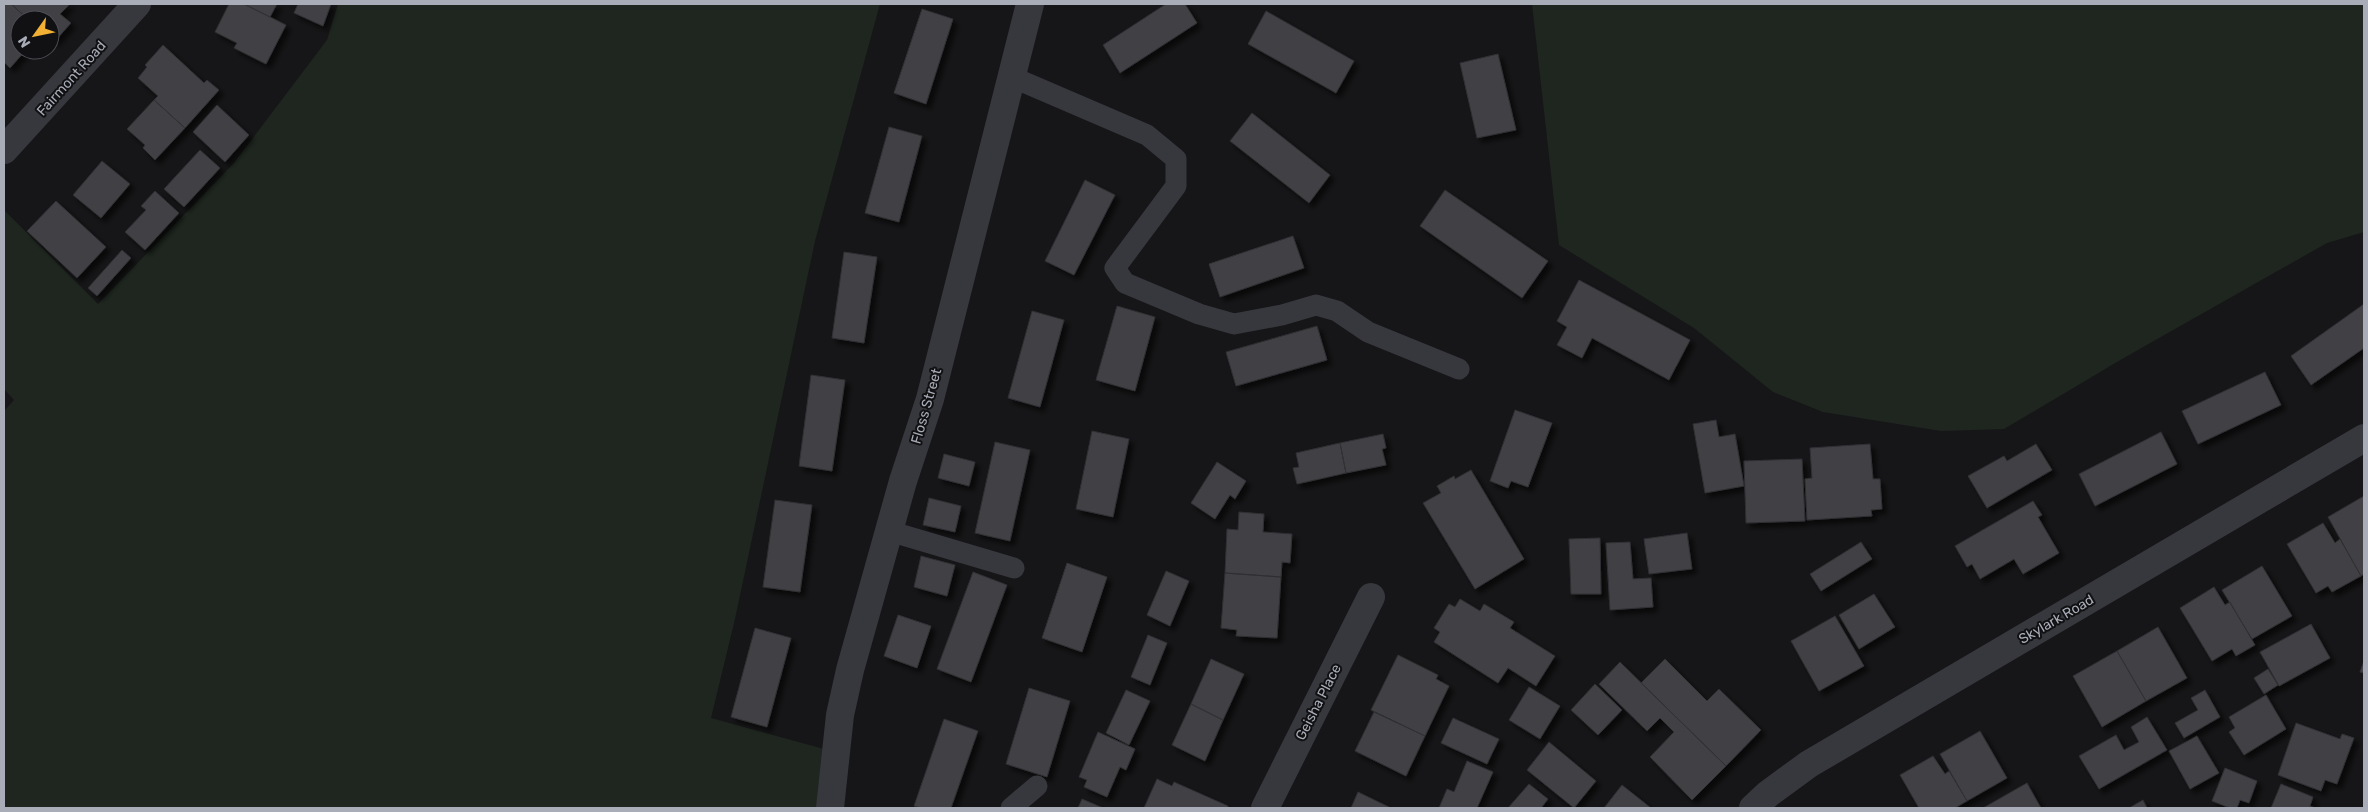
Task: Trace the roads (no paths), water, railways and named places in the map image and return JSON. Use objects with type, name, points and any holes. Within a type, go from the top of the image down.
[{"type":"street","name":"Fairmont Road","points":[[4,150],[137,4]]},
{"type":"street","name":"Floss Street","points":[[830,808],[840,715],[850,670],[889,531],[930,399],[1030,4]]},
{"type":"street","name":"Skylark Road","points":[[1753,808],[1768,794],[1809,764],[2364,438]]},
{"type":"street","name":"Geisha Place","points":[[1265,808],[1372,597]]},
{"type":"lane","points":[[1012,77],[1147,135],[1176,158],[1176,186],[1115,268],[1125,283],[1199,314],[1234,324],[1282,315],[1316,305],[1337,310],[1368,332],[1459,369]]},
{"type":"lane","points":[[889,531],[1014,568]]},
{"type":"lane","points":[[1011,808],[1037,786]]}]
